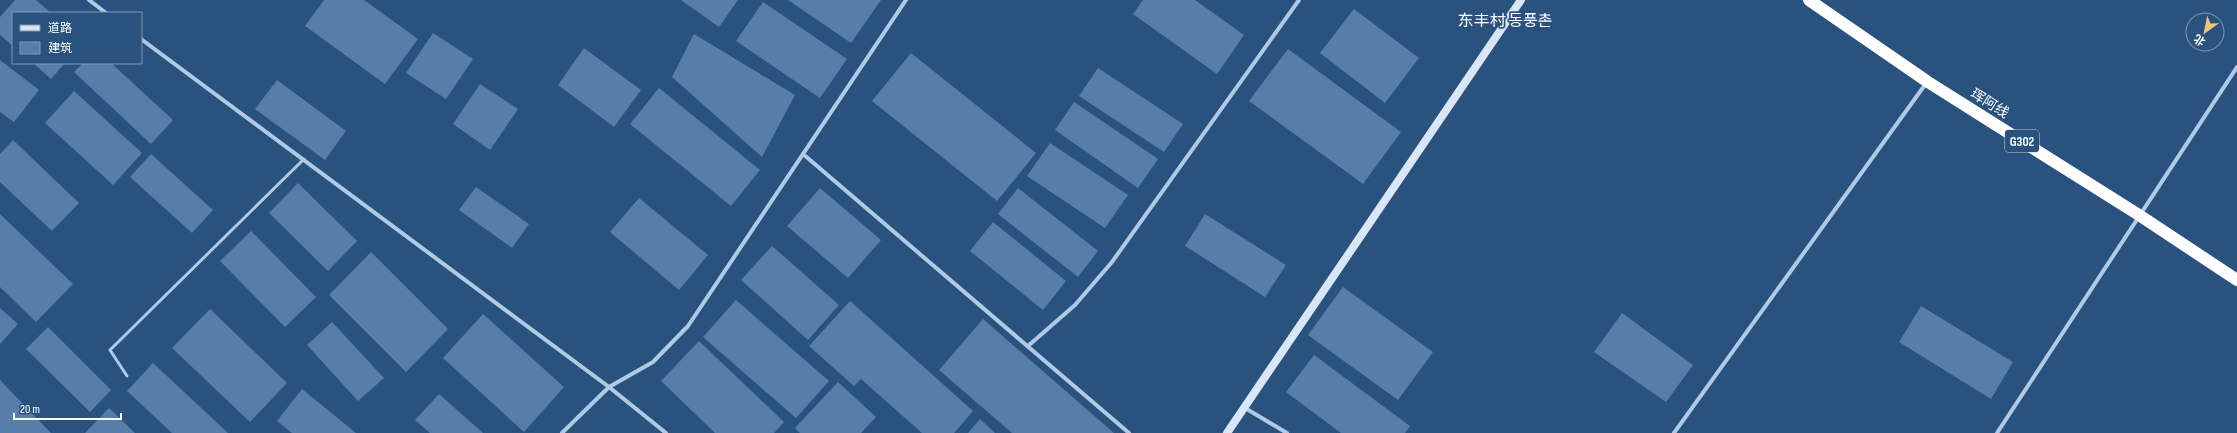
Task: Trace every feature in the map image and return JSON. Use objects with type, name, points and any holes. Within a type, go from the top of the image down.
[{"type":"highway","name":"珲阿线","points":[[1809,0],[1928,82],[2139,215],[2237,280]]},
{"type":"street","points":[[89,0],[105,12]]},
{"type":"street","points":[[562,433],[609,387],[653,362],[688,326],[906,0]]},
{"type":"street","points":[[1028,346],[1075,305],[1112,262],[1299,0]]},
{"type":"street","points":[[1227,433],[1521,0]]},
{"type":"street","points":[[142,40],[609,387],[666,433]]},
{"type":"street","points":[[1997,433],[2237,68]]},
{"type":"street","points":[[1674,433],[1928,82]]},
{"type":"street","points":[[803,154],[1130,433]]},
{"type":"street","points":[[1244,408],[1287,433]]},
{"type":"lane","points":[[127,376],[110,350],[304,160]]},
{"type":"building","points":[[15,0],[36,0],[50,12],[12,12],[12,45],[0,35],[0,17]]},
{"type":"building","points":[[324,0],[364,0],[418,39],[385,84],[305,26]]},
{"type":"building","points":[[681,0],[738,0],[719,27]]},
{"type":"building","points":[[788,0],[881,0],[851,43]]},
{"type":"building","points":[[1143,0],[1195,0],[1244,35],[1217,74],[1133,14]]},
{"type":"building","points":[[763,2],[847,59],[820,98],[736,41]]},
{"type":"building","points":[[1354,9],[1419,58],[1385,103],[1320,53]]},
{"type":"building","points":[[433,33],[473,59],[446,99],[406,73]]},
{"type":"building","points":[[694,34],[795,95],[762,157],[672,77]]},
{"type":"building","points":[[584,48],[641,90],[614,127],[558,85]]},
{"type":"building","points":[[1288,49],[1401,132],[1363,184],[1249,101]]},
{"type":"building","points":[[911,53],[1036,153],[997,201],[872,101]]},
{"type":"building","points":[[0,60],[39,90],[14,122],[0,112]]},
{"type":"building","points":[[34,64],[64,64],[51,79]]},
{"type":"building","points":[[82,64],[112,64],[173,120],[151,144],[74,72]]},
{"type":"building","points":[[1098,68],[1183,124],[1164,152],[1079,96]]},
{"type":"building","points":[[277,80],[346,131],[325,160],[255,109]]},
{"type":"building","points":[[480,84],[518,109],[490,150],[453,124]]},
{"type":"building","points":[[659,88],[760,170],[731,206],[630,124]]},
{"type":"building","points":[[74,91],[142,153],[113,185],[45,123]]},
{"type":"building","points":[[1074,102],[1158,159],[1138,188],[1055,130]]},
{"type":"building","points":[[13,140],[79,203],[52,231],[0,182],[0,154]]},
{"type":"building","points":[[1050,143],[1128,195],[1105,228],[1027,176]]},
{"type":"building","points":[[151,154],[213,210],[192,233],[130,177]]},
{"type":"building","points":[[298,183],[357,241],[328,271],[269,213]]},
{"type":"building","points":[[476,187],[529,224],[512,248],[459,210]]},
{"type":"building","points":[[820,188],[881,240],[848,278],[787,226]]},
{"type":"building","points":[[1018,188],[1098,251],[1078,277],[998,214]]},
{"type":"building","points":[[639,198],[708,255],[679,290],[610,232]]},
{"type":"building","points":[[0,214],[73,284],[36,322],[0,287]]},
{"type":"building","points":[[1205,214],[1286,265],[1265,297],[1185,246]]},
{"type":"building","points":[[993,222],[1066,281],[1043,310],[970,251]]},
{"type":"building","points":[[251,231],[316,297],[285,327],[220,261]]},
{"type":"building","points":[[772,246],[839,305],[808,340],[741,280]]},
{"type":"building","points":[[371,252],[448,329],[406,372],[329,295]]},
{"type":"building","points":[[1343,287],[1433,352],[1398,400],[1308,335]]},
{"type":"building","points":[[736,300],[829,381],[796,418],[703,337]]},
{"type":"building","points":[[850,301],[973,411],[954,433],[922,433],[861,379],[854,386],[809,346]]},
{"type":"building","points":[[1921,306],[2013,362],[1991,399],[1899,342]]},
{"type":"building","points":[[0,308],[18,324],[0,344]]},
{"type":"building","points":[[210,309],[287,383],[250,422],[172,348]]},
{"type":"building","points":[[1622,313],[1693,365],[1666,402],[1594,352]]},
{"type":"building","points":[[483,314],[564,387],[524,432],[443,358]]},
{"type":"building","points":[[983,319],[1114,433],[1012,433],[939,370]]},
{"type":"building","points":[[332,322],[384,378],[358,401],[307,345]]},
{"type":"building","points":[[48,327],[111,390],[90,412],[26,349]]},
{"type":"building","points":[[699,341],[784,422],[774,433],[715,433],[661,381]]},
{"type":"building","points":[[1314,355],[1410,426],[1405,433],[1341,433],[1286,392]]},
{"type":"building","points":[[153,363],[228,433],[172,433],[127,391]]},
{"type":"building","points":[[0,380],[51,433],[0,433]]},
{"type":"building","points":[[838,382],[876,417],[861,433],[800,433],[795,428]]},
{"type":"building","points":[[302,389],[356,433],[292,433],[277,421]]},
{"type":"building","points":[[439,394],[483,433],[430,433],[415,420]]},
{"type":"building","points":[[109,408],[135,433],[85,433]]},
{"type":"building","points":[[980,419],[995,433],[968,433]]},
{"type":"district","name":"东丰村 동풍촌","points":[[1505,20]]}]
